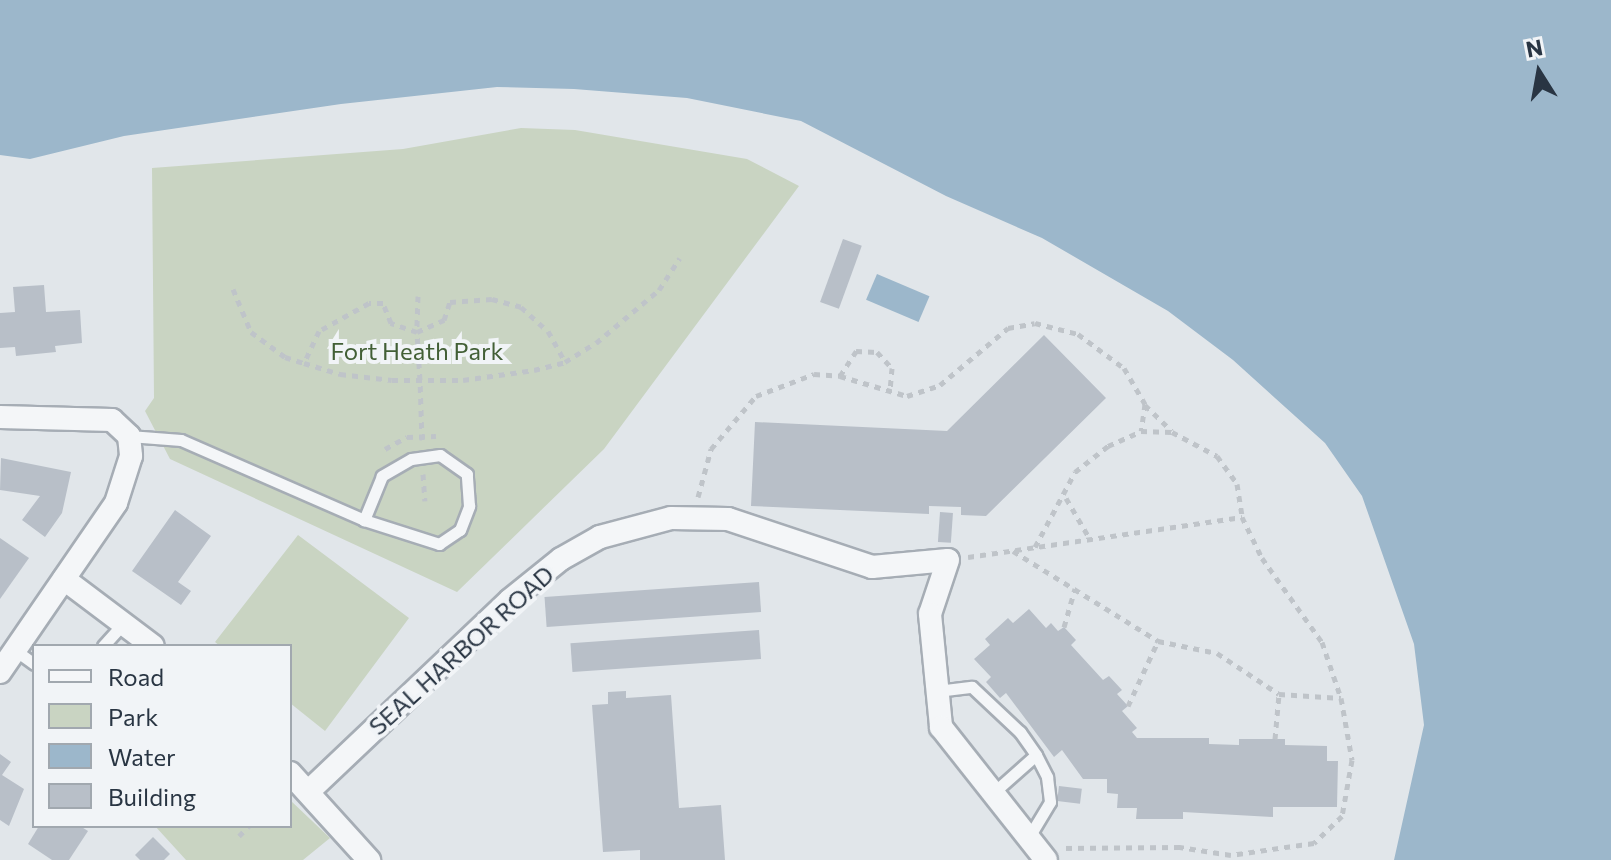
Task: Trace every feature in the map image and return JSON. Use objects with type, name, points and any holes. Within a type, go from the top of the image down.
[{"type":"street","points":[[0,417],[104,418],[120,424],[129,436],[125,486],[0,672]]},
{"type":"street","name":"SEAL HARBOR ROAD","points":[[309,791],[510,600],[561,559],[600,537],[671,518],[728,519],[872,567],[948,560]]},
{"type":"street","points":[[948,560],[930,614],[941,727],[1039,848]]},
{"type":"street","points":[[64,579],[150,644]]},
{"type":"street","points":[[292,775],[369,860]]},
{"type":"lane","points":[[129,436],[181,440],[364,520],[439,544],[460,530],[469,506],[467,474],[440,455],[422,457],[382,476],[364,520]]},
{"type":"lane","points":[[105,644],[124,623]]},
{"type":"lane","points":[[15,650],[32,663]]},
{"type":"lane","points":[[937,691],[972,687],[1020,732],[1036,755],[1047,777],[1050,802],[1039,848]]},
{"type":"lane","points":[[993,793],[1036,755]]},
{"type":"path","points":[[233,289],[251,332],[285,357],[354,377],[463,380],[565,362],[641,307],[680,258]]},
{"type":"path","points":[[418,296],[425,501]]},
{"type":"path","points":[[304,363],[319,331],[369,303],[383,303],[391,323],[417,332],[444,320],[450,302],[506,301],[548,331],[565,362]]},
{"type":"path","points":[[696,518],[711,449],[756,396],[814,374],[840,376],[907,396],[940,385],[1008,328],[1035,323],[1078,334],[1124,368],[1145,404],[1172,432],[1217,456],[1237,484],[1242,517],[1262,558],[1322,642],[1341,698],[1352,760],[1342,816],[1314,843],[1231,855],[1180,847],[1039,848]]},
{"type":"path","points":[[840,376],[856,351],[877,352],[892,368],[890,391]]},
{"type":"path","points":[[1141,431],[1145,404]]},
{"type":"path","points":[[1035,547],[1066,498],[1075,472],[1108,446],[1141,431],[1172,432]]},
{"type":"path","points":[[1066,498],[1090,539]]},
{"type":"path","points":[[948,560],[1242,517]]},
{"type":"path","points":[[1012,551],[1158,641],[1217,653],[1279,694],[1341,698]]},
{"type":"path","points":[[1064,627],[1075,589]]},
{"type":"path","points":[[1128,706],[1158,641]]},
{"type":"path","points":[[1275,739],[1279,694]]},
{"type":"path","points":[[239,836],[247,828]]},
{"type":"green space","name":"Fort Heath Park","points":[[521,128],[575,130],[747,159],[799,186],[604,449],[457,592],[170,459],[145,411],[154,398],[152,168],[403,149]]},
{"type":"green space","points":[[298,535],[409,618],[325,731],[292,705],[292,644],[215,642]]},
{"type":"green space","points":[[292,802],[330,838],[303,860],[186,860],[157,828],[292,828]]},
{"type":"water","points":[[0,0],[1611,0],[1611,860],[1394,860],[1424,725],[1414,644],[1362,496],[1325,443],[1233,360],[1168,311],[1042,238],[946,196],[801,121],[687,98],[574,89],[497,87],[341,104],[124,136],[30,159],[0,155]]},
{"type":"water","points":[[877,274],[929,296],[919,322],[866,300]]},
{"type":"building","points":[[843,239],[862,246],[839,309],[820,302]]},
{"type":"building","points":[[44,285],[46,312],[80,310],[82,343],[55,346],[56,352],[16,356],[15,347],[0,348],[0,313],[15,312],[13,287]]},
{"type":"building","points":[[1044,335],[1106,398],[986,516],[961,515],[961,507],[929,506],[929,514],[751,506],[755,422],[947,431]]},
{"type":"building","points":[[1,458],[71,472],[62,513],[45,537],[22,520],[40,496],[0,490]]},
{"type":"building","points":[[175,510],[211,536],[178,582],[191,591],[181,605],[132,571]]},
{"type":"building","points":[[940,512],[953,513],[951,543],[938,542]]},
{"type":"building","points":[[0,538],[29,558],[0,599]]},
{"type":"building","points":[[759,582],[761,612],[547,627],[545,597]]},
{"type":"building","points":[[1029,609],[1046,628],[1051,623],[1058,631],[1064,627],[1076,640],[1071,645],[1103,680],[1109,676],[1122,690],[1117,694],[1128,706],[1122,711],[1137,728],[1132,732],[1137,738],[1209,738],[1209,744],[1239,745],[1239,739],[1285,739],[1285,745],[1327,746],[1327,761],[1338,761],[1337,807],[1273,807],[1273,817],[1183,812],[1183,819],[1136,819],[1137,808],[1117,808],[1118,794],[1107,793],[1107,779],[1083,779],[1062,750],[1054,757],[1006,693],[1000,698],[986,682],[991,677],[974,659],[990,645],[985,639],[1008,618],[1013,623]]},
{"type":"building","points":[[759,630],[761,659],[572,672],[570,643]]},
{"type":"building","points":[[626,691],[626,698],[671,695],[679,808],[721,805],[725,860],[640,860],[640,850],[603,852],[592,705],[608,704],[608,692]]},
{"type":"building","points":[[0,754],[11,762],[2,775],[24,789],[9,826],[0,820]]},
{"type":"building","points":[[1059,786],[1082,789],[1080,804],[1057,801]]},
{"type":"building","points":[[38,828],[83,828],[88,831],[69,860],[52,860],[28,844]]},
{"type":"building","points":[[153,837],[170,854],[164,860],[140,860],[135,855]]}]
